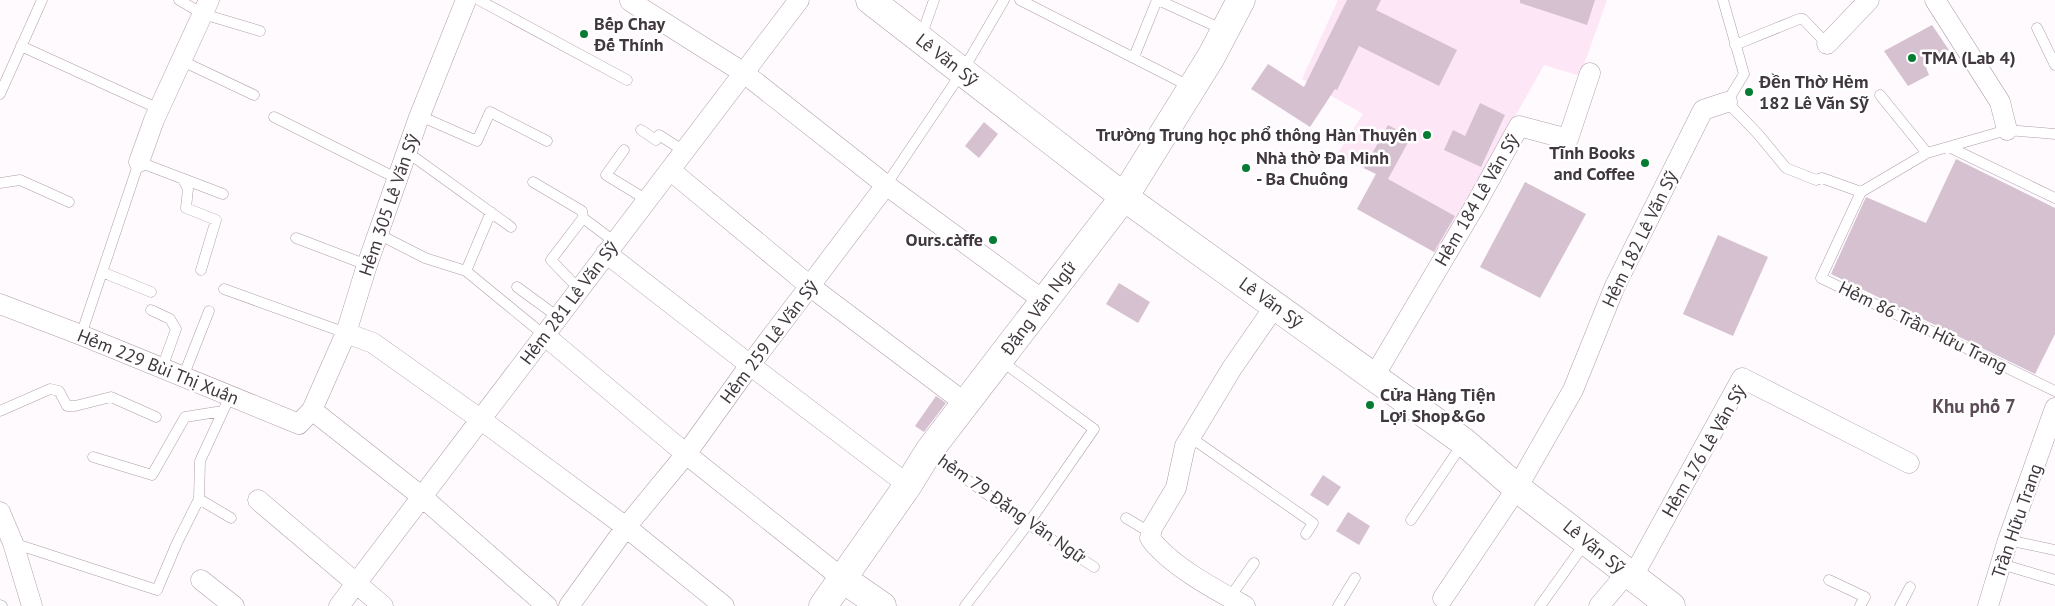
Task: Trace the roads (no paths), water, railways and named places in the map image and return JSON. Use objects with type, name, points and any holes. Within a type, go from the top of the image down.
[{"type":"main road","name":"Lê Văn Sỹ","points":[[870,0],[1124,197],[1464,442],[1517,488],[1671,606]]},
{"type":"main road","name":"Đặng Văn Ngữ","points":[[823,606],[908,485],[929,451],[1124,197],[1192,88],[1241,0]]},
{"type":"main road","points":[[843,579],[882,606]]},
{"type":"street","name":"Hẻm 305 Lê Văn Sỹ","points":[[312,410],[346,333],[367,265],[407,152],[466,0]]},
{"type":"street","name":"Hẻm 281 Lê Văn Sỹ","points":[[339,606],[799,0]]},
{"type":"street","points":[[1827,44],[1870,0]]},
{"type":"street","points":[[1935,0],[2000,102],[2007,130]]},
{"type":"street","points":[[630,1],[744,73],[886,185],[1044,301]]},
{"type":"street","points":[[139,162],[180,60],[206,7]]},
{"type":"street","name":"Hẻm 184 Lê Văn Sỹ","points":[[1373,378],[1476,204],[1519,126],[1568,139],[1590,73]]},
{"type":"street","name":"Hẻm 182 Lê Văn Sỹ","points":[[1443,598],[1517,488],[1573,390],[1615,286],[1703,110],[1727,102]]},
{"type":"street","points":[[670,170],[811,286],[965,403]]},
{"type":"street","name":"Hẻm 259 Lê Văn Sỹ","points":[[569,606],[626,527],[686,454],[750,365],[886,185]]},
{"type":"street","points":[[611,248],[750,365],[908,485]]},
{"type":"street","name":"Hẻm 229 Bùi Thị Xuân","points":[[0,304],[183,377],[226,404],[299,424],[312,410]]},
{"type":"street","points":[[1237,602],[1156,547],[1150,538],[1164,506],[1176,488],[1184,446],[1232,368],[1275,306]]},
{"type":"street","points":[[346,333],[373,343],[480,419],[626,527],[724,606]]},
{"type":"street","points":[[544,335],[686,454],[843,579]]},
{"type":"street","name":"Hẻm 176 Lê Văn Sỹ","points":[[1630,575],[1742,378],[1909,463]]},
{"type":"street","name":"Trần Hữu Trang","points":[[1988,606],[2008,540],[2055,408]]},
{"type":"street","points":[[312,410],[421,496],[547,606]]},
{"type":"street","points":[[258,500],[384,606]]},
{"type":"street","points":[[1,517],[14,543],[32,606]]},
{"type":"street","points":[[1599,606],[1630,575]]},
{"type":"street","points":[[200,580],[234,606]]},
{"type":"lane","points":[[0,94],[42,0]]},
{"type":"lane","points":[[179,0],[206,7],[260,31]]},
{"type":"lane","points":[[479,0],[627,80]]},
{"type":"lane","points":[[920,40],[934,0]]},
{"type":"lane","name":"Hẻm 259 Lê Văn Sỹ","points":[[886,185],[962,72],[1004,0]]},
{"type":"lane","points":[[1020,0],[1192,88]]},
{"type":"lane","points":[[1134,57],[1157,0],[1225,30]]},
{"type":"lane","points":[[1723,0],[1744,74],[1727,102],[1758,134],[1786,168],[1816,180],[1822,178],[1861,192],[1927,153],[2007,130],[2055,134]]},
{"type":"lane","points":[[1735,45],[1799,19],[1803,19],[1827,44]]},
{"type":"lane","points":[[2037,28],[2055,64]]},
{"type":"lane","points":[[21,46],[159,109]]},
{"type":"lane","points":[[180,60],[254,95]]},
{"type":"lane","points":[[1880,95],[1927,153]]},
{"type":"lane","points":[[420,116],[477,141],[490,112],[547,141]]},
{"type":"lane","points":[[274,117],[398,179]]},
{"type":"lane","points":[[641,130],[656,140],[659,135],[684,151]]},
{"type":"lane","points":[[1949,147],[2055,198]]},
{"type":"lane","points":[[624,150],[606,175],[647,200]]},
{"type":"lane","points":[[407,152],[511,227]]},
{"type":"lane","points":[[80,335],[139,162],[223,194]]},
{"type":"lane","points":[[182,178],[188,188],[186,208],[216,220],[201,270]]},
{"type":"lane","points":[[0,182],[20,180],[69,202]]},
{"type":"lane","points":[[533,182],[582,211],[583,218],[611,248]]},
{"type":"lane","name":"Hẻm 86 Trần Hữu Trang","points":[[1861,192],[1821,278],[2055,391]]},
{"type":"lane","points":[[466,271],[491,212]]},
{"type":"lane","points":[[579,289],[551,260],[583,218]]},
{"type":"lane","points":[[378,234],[425,258],[466,271],[544,335]]},
{"type":"lane","points":[[296,238],[367,265]]},
{"type":"lane","points":[[102,272],[151,292]]},
{"type":"lane","points":[[517,287],[558,317]]},
{"type":"lane","points":[[224,289],[346,333]]},
{"type":"lane","points":[[151,310],[170,319],[176,328],[162,368]]},
{"type":"lane","points":[[183,377],[209,311]]},
{"type":"lane","points":[[965,606],[1028,524],[1094,429],[999,360]]},
{"type":"lane","points":[[0,411],[50,389],[59,391],[67,406],[75,406],[111,397],[156,417]]},
{"type":"lane","points":[[93,457],[152,475],[185,417],[226,404]]},
{"type":"lane","points":[[14,543],[157,590],[177,543],[199,500],[200,461],[226,404]]},
{"type":"lane","points":[[1190,437],[1313,523],[1306,534]]},
{"type":"lane","points":[[1411,520],[1464,442]]},
{"type":"lane","name":"hẻm 79 Đặng Văn Ngữ","points":[[929,451],[1028,524],[1094,567]]},
{"type":"lane","points":[[199,500],[231,518]]},
{"type":"lane","points":[[1126,518],[1151,533]]},
{"type":"lane","points":[[1540,606],[1587,540]]},
{"type":"lane","points":[[2008,540],[2055,550]]},
{"type":"lane","points":[[1237,602],[1254,563]]},
{"type":"lane","points":[[2001,564],[2055,580]]},
{"type":"lane","points":[[1338,606],[1355,578]]},
{"type":"lane","points":[[1829,580],[1865,596],[1860,606]]},
{"type":"lane","points":[[1900,606],[1910,587]]},
{"type":"place","name":"Bếp Chay Đế Thính","points":[[584,34]]},
{"type":"place","name":"TMA (Lab 4)","points":[[1912,58]]},
{"type":"place","name":"Đền Thờ Hẻm 182 Lê Văn Sỹ","points":[[1749,92]]},
{"type":"place","name":"Trường Trung học phổ thông Hàn Thuyên","points":[[1427,135]]},
{"type":"place","name":"Tĩnh Books and Coffee","points":[[1645,163]]},
{"type":"place","name":"Nhà thờ Đa Minh - Ba Chuông","points":[[1246,168]]},
{"type":"place","name":"Ours.càffe","points":[[993,240]]},
{"type":"place","name":"Cửa Hàng Tiện Lợi Shop&Go","points":[[1370,405]]},
{"type":"district","name":"Khu phố 7","points":[[1974,406]]}]
